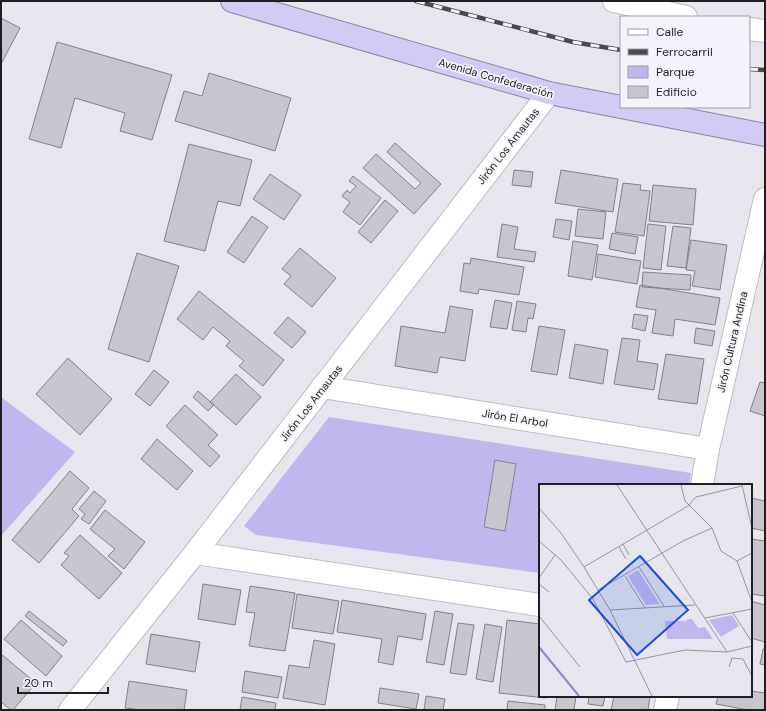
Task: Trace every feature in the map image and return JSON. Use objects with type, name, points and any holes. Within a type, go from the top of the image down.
[{"type":"highway","name":"Avenida Confederación","points":[[232,1],[549,93],[620,106]]},
{"type":"highway","name":"Avenida Confederación","points":[[628,108],[765,134]]},
{"type":"street","points":[[614,1],[682,16]]},
{"type":"street","points":[[750,29],[765,31]]},
{"type":"street","name":"Jirón Los Amautas","points":[[70,710],[195,553],[549,93]]},
{"type":"street","name":"Jirón Cultura Andina","points":[[702,484],[708,449],[765,199]]},
{"type":"street","name":"Jirón El Arbol","points":[[322,387],[708,449]]},
{"type":"street","points":[[195,553],[539,605]]},
{"type":"street","points":[[665,710],[668,697]]},
{"type":"green space","points":[[1,397],[75,452],[1,536]]},
{"type":"green space","points":[[329,417],[691,473],[689,484],[539,484],[539,573],[256,535],[244,526]]},
{"type":"building","points":[[1,18],[20,28],[1,64]]},
{"type":"building","points":[[57,42],[172,75],[152,140],[120,131],[125,113],[75,98],[61,148],[29,139]]},
{"type":"building","points":[[209,73],[291,98],[275,151],[175,121],[184,91],[202,96]]},
{"type":"building","points":[[395,143],[441,184],[414,214],[363,168],[376,154],[415,189],[421,183],[387,152]]},
{"type":"building","points":[[189,144],[252,160],[240,206],[218,201],[205,251],[164,241]]},
{"type":"building","points":[[514,170],[533,172],[531,187],[512,185]]},
{"type":"building","points":[[561,170],[618,179],[613,212],[555,203]]},
{"type":"building","points":[[270,174],[301,195],[284,220],[253,199]]},
{"type":"building","points":[[353,176],[381,198],[360,225],[343,212],[350,202],[342,196],[347,190],[350,193],[356,186],[349,181]]},
{"type":"building","points":[[623,183],[641,185],[640,190],[650,191],[644,236],[615,232]]},
{"type":"building","points":[[653,185],[696,189],[693,225],[649,221]]},
{"type":"building","points":[[385,200],[398,211],[371,243],[358,232]]},
{"type":"building","points":[[578,209],[606,212],[603,239],[575,236]]},
{"type":"building","points":[[252,216],[268,227],[244,263],[227,252]]},
{"type":"building","points":[[556,219],[572,221],[569,240],[553,237]]},
{"type":"building","points":[[502,224],[518,227],[514,249],[536,252],[534,262],[497,257]]},
{"type":"building","points":[[648,224],[666,226],[661,270],[643,268]]},
{"type":"building","points":[[673,226],[691,228],[686,268],[667,266]]},
{"type":"building","points":[[612,233],[638,237],[635,254],[609,249]]},
{"type":"building","points":[[691,240],[727,245],[720,290],[692,286],[695,271],[686,270]]},
{"type":"building","points":[[573,241],[598,245],[592,280],[568,276]]},
{"type":"building","points":[[300,248],[336,278],[312,307],[284,284],[291,276],[282,269]]},
{"type":"building","points":[[137,253],[179,266],[149,362],[108,349]]},
{"type":"building","points":[[598,254],[641,261],[637,284],[595,277]]},
{"type":"building","points":[[471,258],[524,267],[519,295],[479,289],[478,294],[460,291],[464,263],[470,264]]},
{"type":"building","points":[[643,272],[691,275],[690,290],[642,287]]},
{"type":"building","points":[[640,285],[720,298],[715,325],[675,319],[673,336],[652,333],[656,310],[636,307]]},
{"type":"building","points":[[199,291],[284,360],[263,386],[239,366],[244,361],[226,346],[230,341],[213,327],[203,340],[177,319]]},
{"type":"building","points":[[495,300],[512,303],[507,329],[490,327]]},
{"type":"building","points":[[517,301],[536,304],[533,319],[528,318],[526,332],[512,330]]},
{"type":"building","points":[[450,306],[473,310],[465,361],[440,357],[437,373],[395,366],[401,326],[445,333]]},
{"type":"building","points":[[634,314],[648,316],[645,331],[632,328]]},
{"type":"building","points":[[288,317],[306,332],[292,348],[274,333]]},
{"type":"building","points":[[539,326],[565,330],[557,375],[531,371]]},
{"type":"building","points":[[696,328],[715,331],[712,346],[694,343]]},
{"type":"building","points":[[622,338],[640,340],[637,361],[658,364],[654,390],[614,384]]},
{"type":"building","points":[[575,344],[608,350],[603,384],[569,378]]},
{"type":"building","points":[[666,354],[704,359],[697,404],[658,399]]},
{"type":"building","points":[[68,358],[112,399],[80,435],[36,394]]},
{"type":"building","points":[[154,370],[169,382],[150,406],[135,394]]},
{"type":"building","points":[[236,374],[261,397],[236,425],[210,402]]},
{"type":"building","points":[[760,382],[765,383],[765,416],[750,411]]},
{"type":"building","points":[[198,391],[214,405],[208,411],[193,397]]},
{"type":"building","points":[[185,405],[218,435],[208,445],[220,456],[210,467],[166,426]]},
{"type":"building","points":[[157,439],[193,471],[177,490],[141,459]]},
{"type":"building","points":[[495,460],[516,464],[505,531],[484,527]]},
{"type":"building","points":[[70,471],[89,488],[72,509],[79,516],[39,563],[12,540]]},
{"type":"building","points":[[94,491],[106,501],[89,524],[81,519],[85,514],[79,509]]},
{"type":"building","points":[[752,498],[765,501],[765,531],[752,528]]},
{"type":"building","points":[[105,510],[145,542],[124,569],[108,556],[115,549],[90,529]]},
{"type":"building","points":[[80,535],[122,573],[99,599],[61,565],[69,556],[64,553]]},
{"type":"building","points":[[752,539],[765,541],[765,596],[752,594]]},
{"type":"building","points":[[203,584],[241,590],[235,625],[198,619]]},
{"type":"building","points":[[250,586],[295,593],[285,651],[249,646],[255,613],[246,612]]},
{"type":"building","points":[[297,594],[339,601],[333,634],[292,628]]},
{"type":"building","points":[[342,600],[426,614],[422,640],[398,636],[393,665],[378,662],[382,639],[337,632]]},
{"type":"building","points":[[752,601],[765,605],[765,642],[752,638]]},
{"type":"building","points":[[29,611],[67,641],[63,646],[25,616]]},
{"type":"building","points":[[435,611],[453,614],[444,665],[426,662]]},
{"type":"building","points":[[21,620],[62,656],[46,676],[4,639]]},
{"type":"building","points":[[507,620],[539,624],[539,697],[546,698],[499,693]]},
{"type":"building","points":[[458,623],[474,625],[466,675],[450,673]]},
{"type":"building","points":[[485,624],[502,627],[493,682],[476,679]]},
{"type":"building","points":[[151,634],[200,642],[195,672],[146,664]]},
{"type":"building","points":[[314,640],[335,644],[325,705],[283,698],[289,665],[309,668]]},
{"type":"building","points":[[763,649],[765,649],[765,665],[760,664]]},
{"type":"building","points":[[1,654],[36,683],[13,710],[1,702]]},
{"type":"building","points":[[245,671],[282,677],[278,698],[242,692]]},
{"type":"building","points":[[129,681],[187,690],[184,710],[141,710],[125,708]]},
{"type":"building","points":[[380,688],[419,694],[416,709],[378,703]]},
{"type":"building","points":[[752,691],[765,693],[765,710],[748,710],[716,704],[718,697],[752,697]]},
{"type":"building","points":[[426,696],[445,699],[443,710],[424,710]]},
{"type":"building","points":[[242,697],[276,703],[275,710],[240,710]]},
{"type":"building","points":[[557,697],[576,697],[574,710],[555,710]]},
{"type":"building","points":[[589,697],[605,697],[603,706],[588,704]]},
{"type":"building","points":[[614,697],[650,697],[648,710],[611,710]]},
{"type":"building","points":[[508,701],[545,705],[545,710],[507,710]]},
{"type":"railway","points":[[416,1],[573,42],[620,50]]},
{"type":"railway","points":[[750,69],[765,70]]}]
